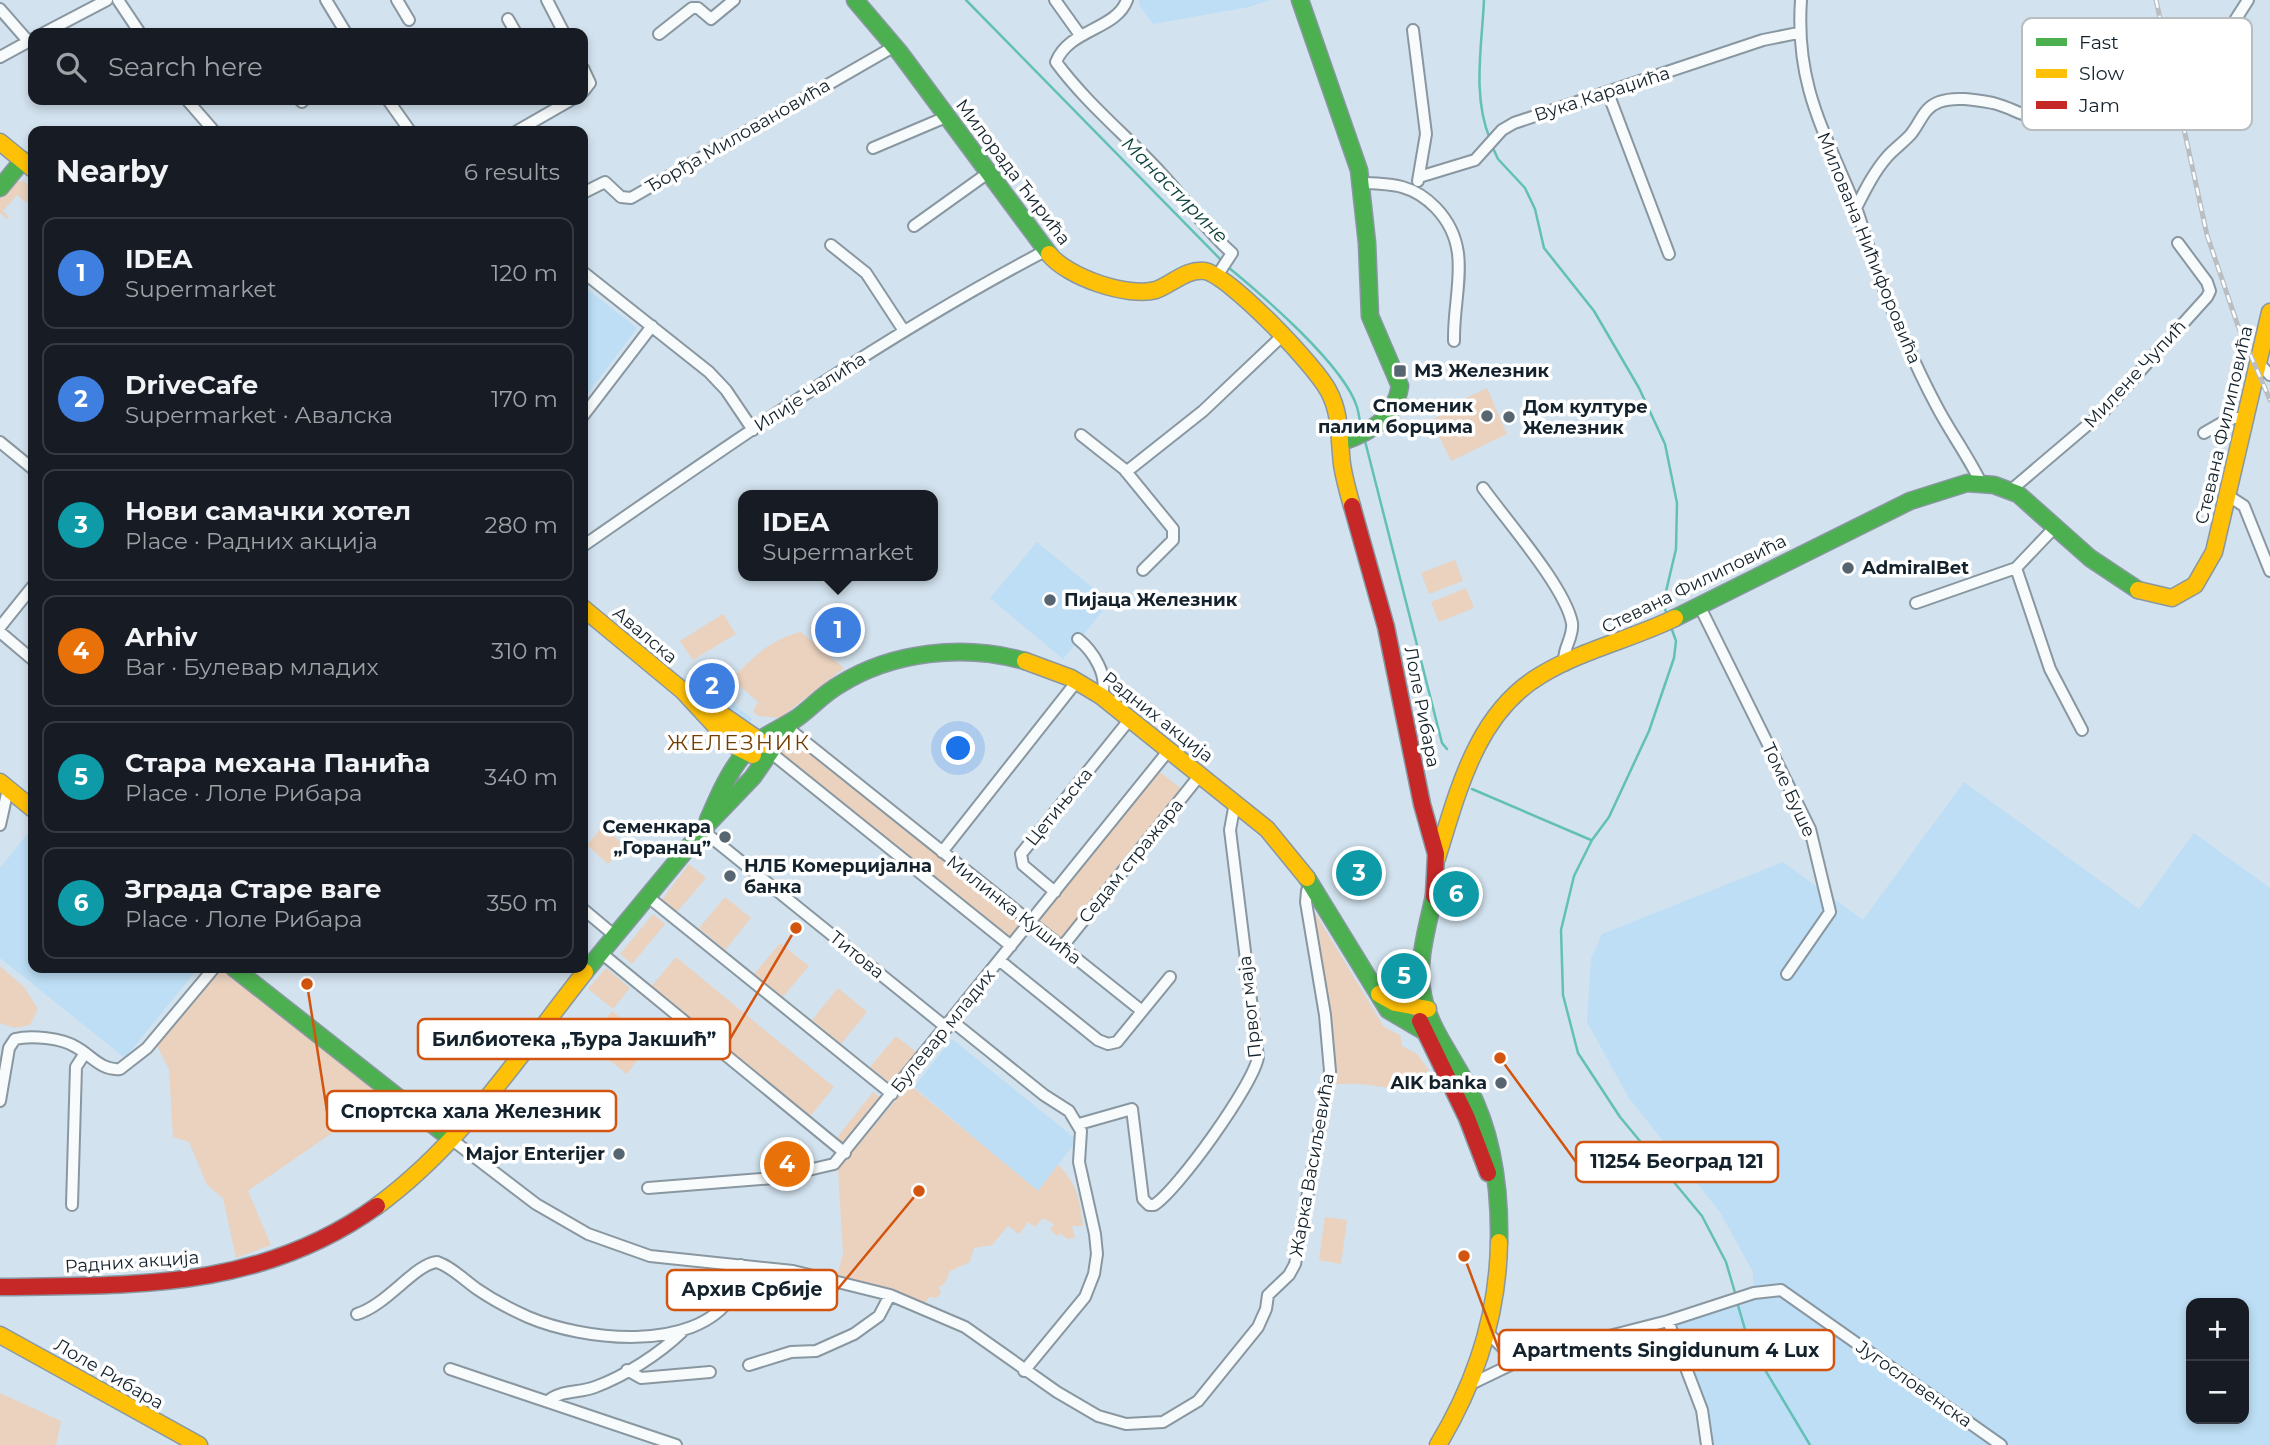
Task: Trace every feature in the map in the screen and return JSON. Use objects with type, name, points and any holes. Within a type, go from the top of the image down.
[{"type":"main road","name":"Милорада Ћирића","points":[[855,0],[895,46],[1045,251],[1079,276],[1135,292],[1157,291],[1193,272],[1220,273]]},
{"type":"main road","points":[[1220,273],[1328,387],[1337,411],[1356,437],[1381,425],[1392,408],[1400,386],[1370,316],[1362,183],[1300,0]]},
{"type":"main road","points":[[0,142],[28,164],[0,188]]},
{"type":"main road","name":"Стевана Филиповића","points":[[1437,858],[1466,774],[1494,719],[1519,690],[1565,665],[1651,630],[1895,508],[1947,487],[1981,483],[2011,490],[2126,587],[2154,597],[2174,596],[2193,586],[2209,564],[2244,418],[2264,360],[2270,312]]},
{"type":"main road","name":"Лоле Рибара","points":[[1356,437],[1345,481],[1385,626],[1424,822],[1437,858],[1421,962],[1418,1009]]},
{"type":"main road","name":"Авалска","points":[[588,612],[683,691],[745,753]]},
{"type":"main road","name":"Радних акција","points":[[588,968],[704,828],[722,812],[790,725],[841,682],[901,658],[965,650],[1006,655],[1041,664],[1101,696],[1281,843],[1313,886],[1388,1010],[1418,1009]]},
{"type":"main road","name":"Авалска","points":[[683,691],[760,739],[770,753]]},
{"type":"main road","name":"Радних акција","points":[[704,828],[722,790],[745,753],[760,739],[790,725]]},
{"type":"main road","points":[[716,726],[729,759],[722,790]]},
{"type":"main road","points":[[745,753],[770,753]]},
{"type":"main road","points":[[4,786],[28,805]]},
{"type":"main road","points":[[240,973],[451,1139]]},
{"type":"main road","name":"Радних акција","points":[[0,1287],[187,1280],[258,1265],[312,1241],[375,1206],[416,1174],[451,1139],[584,973]]},
{"type":"main road","points":[[1418,1009],[1479,1112],[1491,1150],[1499,1248],[1489,1334],[1469,1385],[1438,1445]]},
{"type":"main road","name":"Лоле Рибара","points":[[0,1335],[146,1418],[200,1445]]},
{"type":"street","points":[[54,28],[107,0]]},
{"type":"street","points":[[118,0],[137,28]]},
{"type":"street","points":[[326,0],[343,28]]},
{"type":"street","points":[[397,0],[409,20]]},
{"type":"street","points":[[547,0],[561,28]]},
{"type":"street","points":[[659,34],[692,8],[698,8],[711,19],[734,0]]},
{"type":"street","points":[[1055,0],[1080,35]]},
{"type":"street","points":[[1127,0],[1116,17],[1080,35],[1056,62],[1109,122],[1163,174],[1201,223],[1231,253],[1220,273]]},
{"type":"street","name":"Милована Нићифоровића","points":[[1801,0],[1798,33],[1803,69],[1817,121],[1856,208],[1874,263],[1918,366],[1936,405],[1981,483]]},
{"type":"street","points":[[2236,18],[2248,0]]},
{"type":"street","points":[[0,9],[28,37]]},
{"type":"street","points":[[508,19],[513,28]]},
{"type":"street","points":[[1413,30],[1426,134],[1419,177],[1414,190]]},
{"type":"street","name":"Вука Караџића","points":[[1419,177],[1461,166],[1479,156],[1499,133],[1514,123],[1763,40],[1798,33]]},
{"type":"street","points":[[0,57],[28,42]]},
{"type":"street","name":"Ђорђа Миловановића","points":[[588,190],[605,182],[621,197],[631,198],[895,46]]},
{"type":"street","points":[[1608,93],[1669,254]]},
{"type":"street","points":[[1856,208],[1868,182],[1887,157],[1914,131],[1924,112],[1937,103],[1954,99],[1980,101],[2022,114]]},
{"type":"street","points":[[191,105],[210,126]]},
{"type":"street","points":[[392,105],[407,126]]},
{"type":"street","points":[[524,126],[554,105]]},
{"type":"street","points":[[873,148],[946,117]]},
{"type":"street","points":[[914,226],[988,173]]},
{"type":"street","points":[[1362,183],[1401,184],[1414,190],[1450,223],[1456,236],[1459,260],[1454,341]]},
{"type":"street","name":"Милене Чупић","points":[[2011,490],[2074,440],[2112,403],[2207,297],[2210,291],[2207,282],[2178,243]]},
{"type":"street","points":[[831,245],[866,273],[904,331]]},
{"type":"street","name":"Илије Чалића","points":[[588,543],[904,331],[1045,251]]},
{"type":"street","points":[[588,276],[717,380],[753,430]]},
{"type":"street","points":[[588,409],[652,326]]},
{"type":"street","points":[[1126,472],[1203,411],[1281,337]]},
{"type":"street","points":[[2264,360],[2270,374]]},
{"type":"street","points":[[2204,433],[2230,418],[2244,418]]},
{"type":"street","points":[[1081,435],[1126,472],[1174,531],[1173,540],[1143,570]]},
{"type":"street","points":[[0,442],[28,465]]},
{"type":"street","points":[[1483,488],[1563,601],[1572,625],[1564,653],[1565,665]]},
{"type":"street","points":[[2227,495],[2244,506],[2270,571]]},
{"type":"street","points":[[1916,603],[2016,568],[2055,527]]},
{"type":"street","points":[[2016,568],[2050,668],[2082,730]]},
{"type":"street","points":[[0,627],[28,592]]},
{"type":"street","name":"Томе Буше","points":[[1692,610],[1810,829],[1828,893],[1830,912],[1787,974]]},
{"type":"street","points":[[0,632],[28,656]]},
{"type":"street","points":[[1079,639],[1091,651],[1100,672],[1104,688],[1101,696]]},
{"type":"street","points":[[942,852],[1077,681]]},
{"type":"street","name":"Цетињска","points":[[1055,892],[1023,864],[1021,854],[1130,719]]},
{"type":"street","name":"Милинка Кушића","points":[[790,725],[942,852],[1142,1011]]},
{"type":"street","name":"Булевар младих","points":[[648,1188],[789,1176],[828,1167],[845,1153],[1169,750]]},
{"type":"street","points":[[770,753],[1011,946]]},
{"type":"street","name":"Седам стражара","points":[[1062,947],[1200,775]]},
{"type":"street","points":[[0,825],[4,786]]},
{"type":"street","name":"Првог маја","points":[[1079,1124],[1132,1109],[1143,1199],[1149,1205],[1160,1201],[1244,1092],[1256,1068],[1258,1057],[1230,830],[1235,803]]},
{"type":"street","name":"Титова","points":[[704,828],[949,1024],[1069,1111],[1079,1124]]},
{"type":"street","name":"Жарка Васиљевића","points":[[451,1139],[543,1208],[588,1234],[649,1256],[813,1275],[890,1295],[972,1331],[1024,1371],[1110,1420],[1140,1425],[1163,1422],[1182,1412],[1203,1395],[1262,1321],[1269,1294],[1294,1267],[1330,1071],[1325,1014],[1306,903],[1307,891],[1313,886]]},
{"type":"street","points":[[647,896],[892,1094]]},
{"type":"street","points":[[588,913],[614,935]]},
{"type":"street","points":[[600,953],[845,1153]]},
{"type":"street","points":[[999,960],[1102,1044],[1117,1042],[1170,977]]},
{"type":"street","points":[[1,1095],[9,1048],[15,1039],[23,1037],[65,1042],[109,1069],[120,1069],[130,1063],[210,973]]},
{"type":"street","points":[[72,1206],[76,1067],[85,1053]]},
{"type":"street","points":[[1024,1371],[1085,1297],[1096,1265],[1090,1202],[1079,1169],[1082,1139],[1079,1124]]},
{"type":"street","points":[[358,1314],[382,1303],[421,1269],[435,1262],[494,1300],[548,1324],[626,1336],[682,1332]]},
{"type":"street","points":[[548,1401],[557,1394],[594,1388],[660,1350],[730,1298],[741,1265]]},
{"type":"street","name":"Југословенска","points":[[1668,1321],[1754,1293],[1780,1290],[2001,1445]]},
{"type":"street","points":[[749,1365],[791,1352],[816,1351],[854,1334],[879,1316],[890,1295]]},
{"type":"street","points":[[1469,1385],[1527,1357],[1668,1321],[1702,1410],[1707,1445]]},
{"type":"street","points":[[1489,1334],[1507,1352],[1527,1357]]},
{"type":"street","points":[[450,1369],[676,1445]]},
{"type":"street","points":[[627,1370],[641,1378],[710,1372]]},
{"type":"shaded area","points":[[1139,0],[1270,0],[1249,7],[1153,24],[1139,5]]},
{"type":"shaded area","points":[[23,181],[28,184],[28,204],[17,195],[3,211],[9,217],[7,219],[0,213],[0,199],[14,182]]},
{"type":"shaded area","points":[[588,290],[637,328],[588,393]]},
{"type":"shaded area","points":[[1487,388],[1507,434],[1451,461],[1431,420],[1456,408],[1455,403]]},
{"type":"shaded area","name":"Пијаца Железник","points":[[1037,542],[1110,602],[1063,659],[990,598]]},
{"type":"shaded area","points":[[1455,560],[1463,581],[1429,594],[1421,573]]},
{"type":"shaded area","points":[[1466,588],[1474,608],[1439,622],[1431,602]]},
{"type":"shaded area","points":[[723,614],[736,634],[693,660],[680,641]]},
{"type":"shaded area","points":[[801,632],[844,668],[780,718],[758,716],[753,711],[758,702],[732,679],[755,656],[772,644]]},
{"type":"shaded area","points":[[714,671],[732,686],[726,698],[752,719],[746,727],[676,679],[689,676],[701,679]]},
{"type":"shaded area","points":[[793,736],[1024,922],[1009,940],[778,755]]},
{"type":"shaded area","points":[[1157,770],[1185,791],[1062,944],[1036,924]]},
{"type":"shaded area","points":[[1964,782],[2139,909],[2194,833],[2270,888],[2270,1445],[1707,1445],[1668,1321],[1754,1293],[1753,1272],[1720,1212],[1629,1098],[1587,1022],[1591,959],[1602,934],[1783,862],[1863,920]]},
{"type":"shaded area","points":[[603,826],[624,845],[608,864],[588,844]]},
{"type":"shaded area","points":[[28,833],[28,973],[194,973],[125,1058],[0,958],[0,868]]},
{"type":"shaded area","points":[[689,864],[706,878],[673,917],[658,905]]},
{"type":"shaded area","points":[[725,897],[751,918],[725,950],[699,928]]},
{"type":"shaded area","points":[[1306,898],[1384,1027],[1400,1035],[1402,1046],[1417,1054],[1429,1070],[1413,1083],[1401,1088],[1329,1084]]},
{"type":"shaded area","points":[[653,914],[665,924],[632,964],[620,954]]},
{"type":"shaded area","points":[[780,943],[809,966],[783,997],[754,974]]},
{"type":"shaded area","points":[[676,957],[834,1087],[808,1119],[649,989]]},
{"type":"shaded area","points":[[0,966],[24,987],[38,1009],[30,1025],[15,1028],[0,1023]]},
{"type":"shaded area","points":[[606,968],[630,988],[613,1009],[588,989]]},
{"type":"shaded area","points":[[217,973],[227,973],[377,1092],[351,1120],[248,1191],[271,1245],[236,1258],[223,1198],[207,1185],[189,1142],[173,1137],[169,1069],[156,1044]]},
{"type":"shaded area","points":[[838,988],[867,1012],[841,1044],[812,1020]]},
{"type":"shaded area","points":[[612,1011],[651,1042],[627,1074],[587,1043]]},
{"type":"shaded area","points":[[896,1036],[920,1055],[894,1086],[870,1067]]},
{"type":"shaded area","points":[[952,1039],[1077,1140],[1038,1191],[914,1087]]},
{"type":"shaded area","points":[[909,1084],[1038,1191],[1058,1165],[1070,1178],[1079,1200],[1083,1226],[1072,1226],[1075,1238],[1067,1239],[1060,1233],[1058,1236],[1050,1230],[1054,1224],[1043,1218],[1035,1227],[1028,1222],[1019,1234],[1008,1226],[992,1245],[974,1248],[970,1262],[950,1271],[945,1283],[939,1287],[941,1294],[936,1298],[929,1297],[922,1308],[836,1280],[843,1254],[838,1169]]},
{"type":"shaded area","points":[[873,1092],[883,1100],[845,1148],[835,1140]]},
{"type":"shaded area","points":[[1325,1217],[1347,1220],[1341,1264],[1319,1260]]},
{"type":"shaded area","points":[[0,1393],[61,1421],[56,1445],[0,1445]]},
{"type":"waterway","name":"Манастирине","points":[[966,0],[1223,262]]},
{"type":"waterway","points":[[1484,0],[1480,88],[1484,123],[1490,139]]},
{"type":"waterway","points":[[1492,146],[1498,159],[1525,188],[1535,209],[1544,248],[1594,311],[1639,388],[1665,444],[1677,503],[1676,549],[1663,604],[1667,614]]},
{"type":"waterway","name":"Манастирине","points":[[1228,267],[1300,332],[1336,371],[1357,407],[1361,428]]},
{"type":"waterway","name":"Манастирине","points":[[1365,441],[1442,743],[1447,749]]},
{"type":"waterway","points":[[1671,627],[1676,641],[1674,658],[1649,731],[1609,817],[1592,840],[1574,876],[1561,930],[1563,995],[1578,1053],[1620,1117],[1702,1216],[1726,1262],[1736,1296]]},
{"type":"waterway","name":"Манастирине","points":[[1472,789],[1591,840]]},
{"type":"waterway","points":[[1737,1302],[1749,1343],[1810,1445]]},
{"type":"railway","points":[[2156,0],[2160,18]]},
{"type":"railway","points":[[2184,130],[2207,235],[2238,326],[2270,400]]},
{"type":"traffic: fast","points":[[855,0],[900,53],[1049,254]]},
{"type":"traffic: fast","points":[[1300,0],[1359,170],[1367,243],[1370,316],[1400,386],[1393,407],[1380,422],[1363,434],[1342,442]]},
{"type":"traffic: fast","points":[[0,188],[23,160]]},
{"type":"traffic: fast","points":[[1675,618],[1910,501],[1967,483],[1994,485],[2018,494],[2090,558],[2138,590]]},
{"type":"traffic: fast","points":[[708,820],[728,777],[750,748],[797,718],[833,689],[860,674],[905,658],[954,652],[1025,661]]},
{"type":"traffic: fast","points":[[588,968],[706,826],[753,777],[791,722]]},
{"type":"traffic: fast","points":[[1307,878],[1388,1010],[1422,1030]]},
{"type":"traffic: fast","points":[[1434,896],[1422,959],[1423,996],[1431,1020],[1468,1087],[1484,1124],[1496,1182],[1499,1242]]},
{"type":"traffic: fast","points":[[240,973],[451,1139]]},
{"type":"traffic: slow","points":[[0,142],[28,165]]},
{"type":"traffic: slow","points":[[1049,254],[1083,278],[1130,291],[1156,290],[1186,274],[1198,271],[1205,271],[1217,277],[1233,289],[1291,344],[1329,392],[1338,418],[1343,469],[1352,506]]},
{"type":"traffic: slow","points":[[2138,590],[2172,598],[2195,585],[2214,552],[2270,312]]},
{"type":"traffic: slow","points":[[588,612],[683,691],[733,745],[753,755]]},
{"type":"traffic: slow","points":[[1437,858],[1472,756],[1500,710],[1519,691],[1557,666],[1675,618]]},
{"type":"traffic: slow","points":[[1025,661],[1071,678],[1101,696],[1267,829],[1307,878]]},
{"type":"traffic: slow","points":[[701,700],[766,745]]},
{"type":"traffic: slow","points":[[0,782],[28,805]]},
{"type":"traffic: slow","points":[[377,1206],[436,1155],[463,1126],[584,973]]},
{"type":"traffic: slow","points":[[1379,994],[1395,1003],[1428,1009]]},
{"type":"traffic: slow","points":[[1438,1445],[1474,1373],[1482,1348],[1494,1296],[1499,1242]]},
{"type":"traffic: slow","points":[[0,1335],[199,1445]]},
{"type":"traffic: jam","points":[[1352,506],[1386,627],[1422,804],[1436,854],[1434,896]]},
{"type":"traffic: jam","points":[[1420,1021],[1467,1118],[1488,1173]]},
{"type":"traffic: jam","points":[[0,1287],[148,1283],[242,1268],[288,1254],[333,1234],[377,1206]]},
{"type":"place","name":"МЗ Железник","points":[[1400,371]]},
{"type":"place","name":"Споменик палим борцима","points":[[1487,416]]},
{"type":"place","name":"Дом културе Железник","points":[[1509,417]]},
{"type":"place","name":"AdmiralBet","points":[[1848,568]]},
{"type":"place","name":"Пијаца Железник","points":[[1050,600]]},
{"type":"place","name":"IDEA","points":[[838,630]]},
{"type":"place","name":"DriveCafe","points":[[712,686]]},
{"type":"place","name":"Семенкара „Горанац”","points":[[725,837]]},
{"type":"place","name":"Нови самачки хотел","points":[[1359,873]]},
{"type":"place","name":"НЛБ Комерцијална банка","points":[[730,876]]},
{"type":"place","name":"Зграда Старе ваге","points":[[1456,894]]},
{"type":"place","name":"Билбиотека „Ђура Јакшић”","points":[[796,928]]},
{"type":"place","name":"Стара механа Панића","points":[[1404,976]]},
{"type":"place","name":"Спортска хала Железник","points":[[307,984]]},
{"type":"place","name":"11254 Београд 121","points":[[1500,1058]]},
{"type":"place","name":"AIK banka","points":[[1501,1083]]},
{"type":"place","name":"Major Enterijer","points":[[619,1154]]},
{"type":"place","name":"Arhiv","points":[[787,1164]]},
{"type":"place","name":"Архив Србије","points":[[919,1191]]},
{"type":"place","name":"Apartments Singidunum 4 Lux","points":[[1464,1256]]},
{"type":"district","name":"ЖЕЛЕЗНИК","points":[[739,742]]}]
